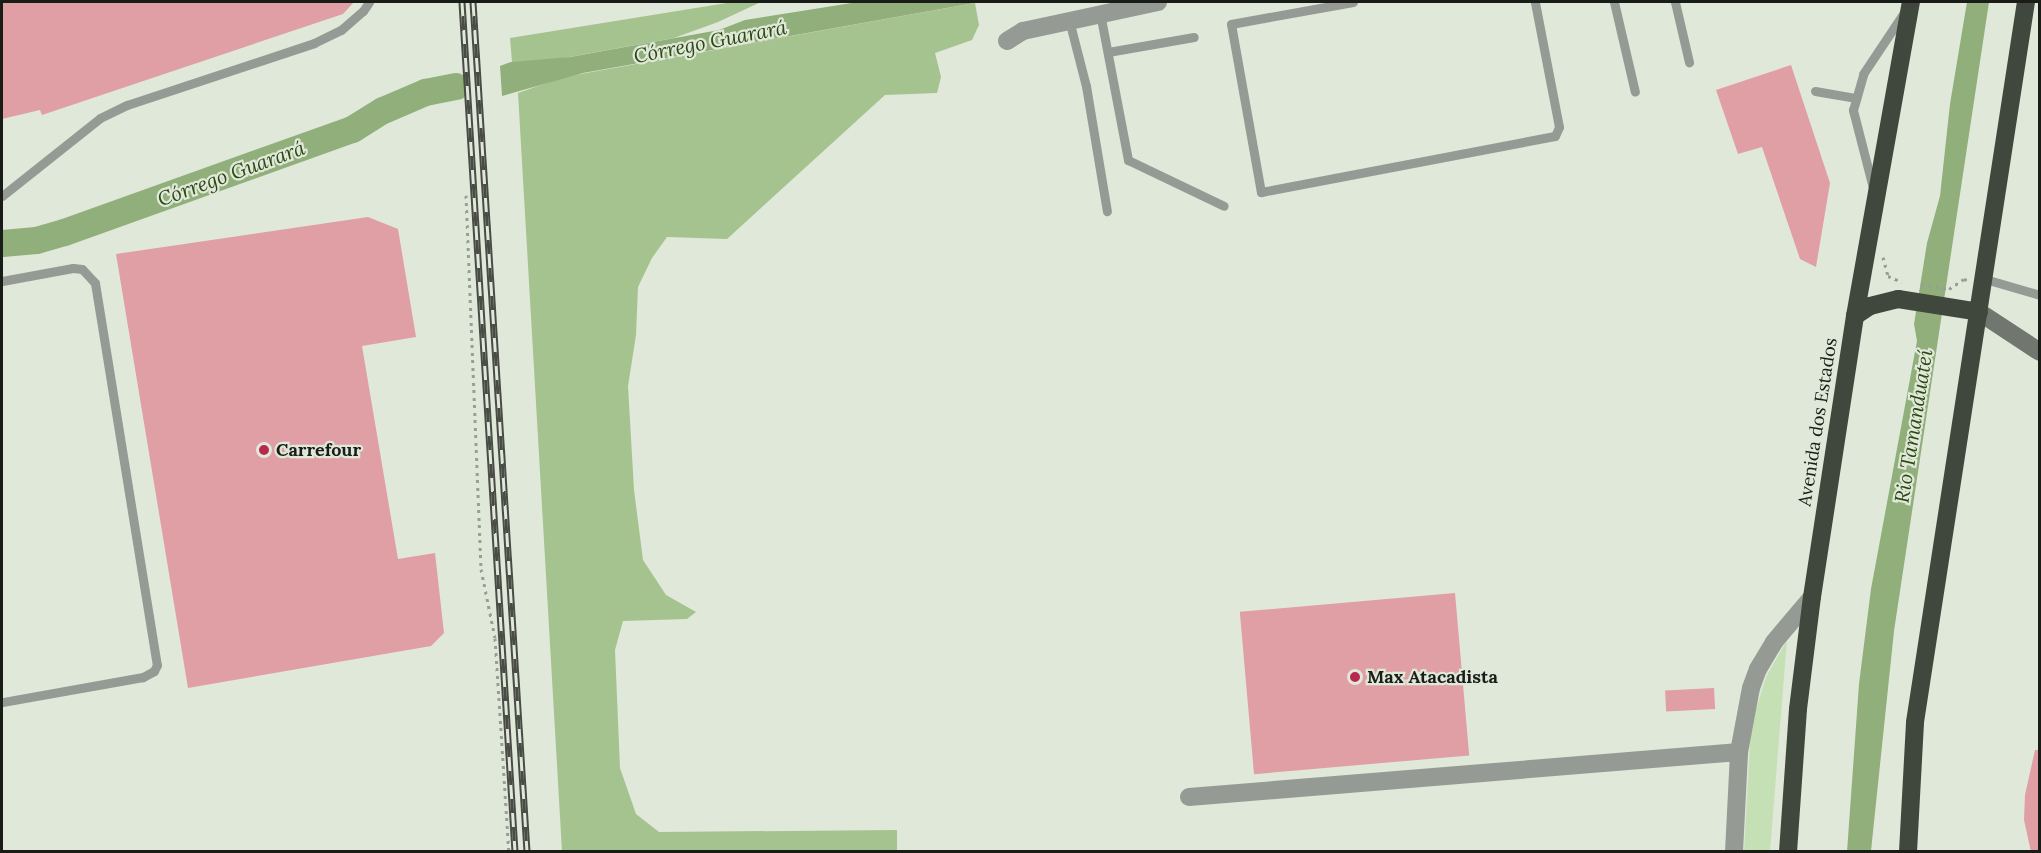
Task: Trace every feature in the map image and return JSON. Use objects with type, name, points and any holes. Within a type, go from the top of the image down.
[{"type":"highway","name":"Avenida dos Estados","points":[[1788,852],[1798,709],[1812,597],[1855,316],[1911,2]]},
{"type":"highway","points":[[1908,852],[1916,722],[2026,2]]},
{"type":"highway","points":[[1855,316],[1900,290],[1955,308],[1979,312]]},
{"type":"street","points":[[1007,41],[1023,31],[1158,2]]},
{"type":"street","points":[[1979,312],[2040,352]]},
{"type":"street","points":[[1734,852],[1739,752],[1751,688],[1758,669],[1774,642],[1812,597]]},
{"type":"street","points":[[1189,797],[1739,752]]},
{"type":"lane","points":[[2,196],[100,118],[127,105],[314,43],[341,30],[369,2]]},
{"type":"lane","points":[[1353,2],[1231,24],[1261,192],[1555,136],[1559,127],[1535,2]]},
{"type":"lane","points":[[1614,2],[1635,92]]},
{"type":"lane","points":[[1675,2],[1689,62]]},
{"type":"lane","points":[[1876,198],[1853,117],[1856,98],[1863,74],[1911,2]]},
{"type":"lane","points":[[1100,13],[1128,160],[1224,206]]},
{"type":"lane","points":[[1069,20],[1086,86],[1107,211]]},
{"type":"lane","points":[[1108,52],[1194,37]]},
{"type":"lane","points":[[1815,91],[1856,98]]},
{"type":"lane","points":[[2,281],[73,268],[82,269],[95,283],[156,665],[154,671],[143,677],[2,702]]},
{"type":"lane","points":[[1985,279],[2040,295]]},
{"type":"path","points":[[466,195],[481,569],[495,638],[509,852]]},
{"type":"path","points":[[1866,254],[1883,257],[1888,276],[1900,290]]},
{"type":"path","points":[[1914,284],[1949,289],[1960,284]]},
{"type":"shaded area","points":[[733,2],[761,2],[718,22],[674,38],[547,61],[512,62],[510,38]]},
{"type":"shaded area","points":[[975,3],[979,25],[972,40],[935,53],[941,77],[937,93],[885,95],[727,239],[667,237],[652,258],[638,287],[636,335],[628,386],[634,490],[643,560],[666,595],[696,612],[687,619],[623,621],[615,650],[620,768],[636,814],[659,832],[897,830],[897,851],[562,851],[518,93],[564,77]]},
{"type":"shaded area","points":[[1787,640],[1770,851],[1744,852],[1751,726],[1766,677]]},
{"type":"water","points":[[858,2],[980,2],[583,73],[502,96],[500,66],[511,62],[570,57],[719,30],[745,20]]},
{"type":"water","name":"Rio Tamanduateí","points":[[1967,2],[1989,2],[1894,631],[1871,851],[1847,852],[1859,684],[1871,589],[1917,341],[1914,324],[1927,243],[1940,196],[1950,104]]},
{"type":"building","points":[[2,2],[354,2],[343,14],[42,115],[40,110],[2,119]]},
{"type":"building","points":[[1791,65],[1830,183],[1816,267],[1800,259],[1762,147],[1738,154],[1716,90]]},
{"type":"building","name":"Carrefour","points":[[368,217],[398,229],[416,337],[362,346],[398,559],[435,553],[444,633],[431,646],[188,688],[116,254]]},
{"type":"building","name":"Max Atacadista","points":[[1455,593],[1469,755],[1254,774],[1240,612]]},
{"type":"building","points":[[1714,688],[1715,709],[1666,712],[1665,691]]},
{"type":"building","points":[[2035,750],[2040,750],[2040,852],[2031,852],[2024,820],[2025,795]]},
{"type":"waterway","name":"Córrego Guarará","points":[[2,243],[36,240],[64,232],[352,129],[383,110],[425,92],[455,86]]},
{"type":"railway","points":[[462,2],[515,852]]},
{"type":"railway","points":[[473,2],[527,852]]},
{"type":"place","name":"Carrefour","points":[[264,450]]},
{"type":"place","name":"Max Atacadista","points":[[1355,677]]}]
